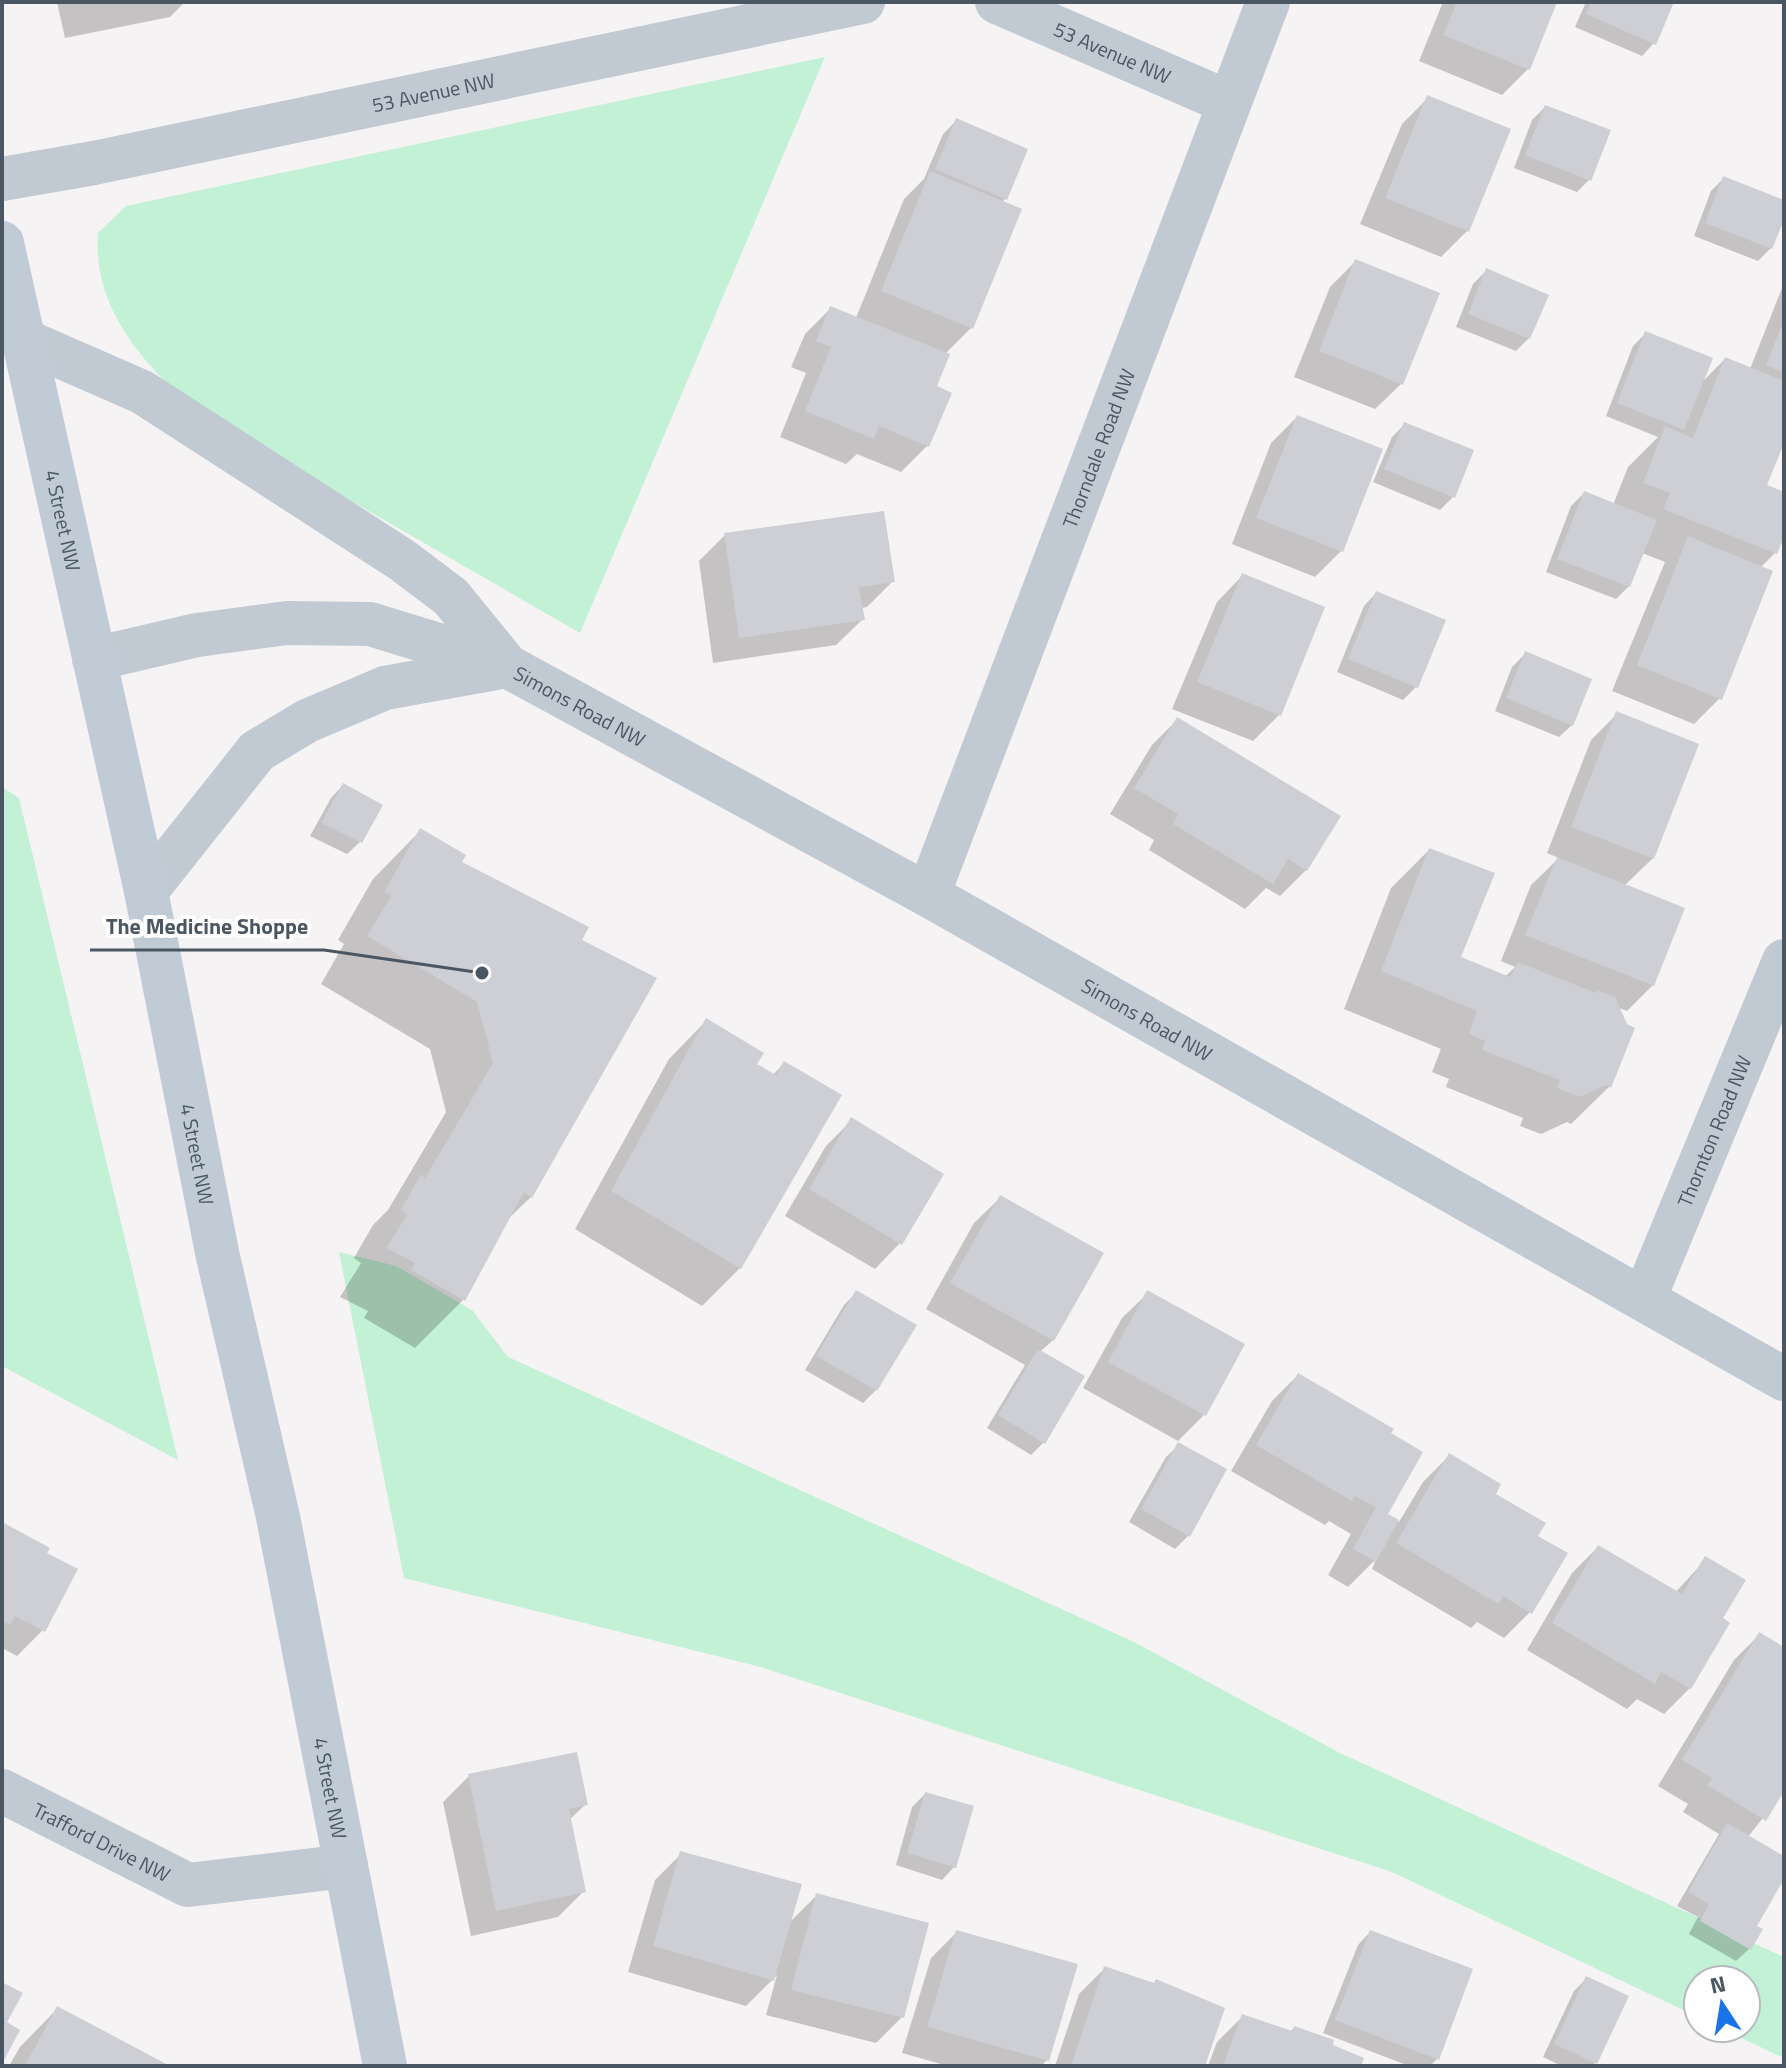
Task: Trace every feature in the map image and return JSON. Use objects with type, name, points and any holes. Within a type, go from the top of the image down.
[{"type":"main road","name":"4 Street NW","points":[[2,243],[146,891],[218,1257],[278,1517],[385,2066]]},
{"type":"street","name":"53 Avenue NW","points":[[2,179],[107,161],[863,2]]},
{"type":"street","name":"53 Avenue NW","points":[[997,2],[1228,102]]},
{"type":"street","name":"Thorndale Road NW","points":[[928,895],[1268,2]]},
{"type":"street","name":"Simons Road NW","points":[[23,340],[111,375],[142,392],[402,560],[451,597],[507,666]]},
{"type":"street","name":"Simons Road NW","points":[[94,659],[197,635],[287,623],[370,624],[507,666],[928,895],[1784,1379]]},
{"type":"street","name":"Simons Road NW","points":[[146,891],[257,751],[294,728],[385,688],[507,666]]},
{"type":"street","name":"Thornton Road NW","points":[[1644,1299],[1784,961]]},
{"type":"street","name":"Trafford Drive NW","points":[[2,1791],[188,1885],[346,1866]]},
{"type":"green space","points":[[825,57],[580,633],[197,412],[158,374],[125,333],[103,286],[98,261],[98,233],[126,206]]},
{"type":"green space","points":[[2,787],[19,798],[178,1460],[2,1366]]},
{"type":"green space","points":[[339,1252],[396,1266],[472,1310],[508,1357],[1134,1642],[1338,1752],[1784,1957],[1784,2058],[1754,2044],[1762,2044],[1762,1964],[1682,1964],[1682,2009],[1392,1872],[757,1666],[404,1578]]},
{"type":"building","points":[[1457,2],[1557,2],[1530,70],[1443,35]]},
{"type":"building","points":[[1591,2],[1674,2],[1656,45],[1586,14]]},
{"type":"building","points":[[1427,95],[1511,129],[1469,232],[1385,198]]},
{"type":"building","points":[[1545,105],[1611,130],[1591,181],[1525,155]]},
{"type":"building","points":[[956,118],[1028,149],[1007,200],[935,169]]},
{"type":"building","points":[[930,171],[1022,209],[973,329],[881,291]]},
{"type":"building","points":[[1723,176],[1784,200],[1784,220],[1772,249],[1705,223]]},
{"type":"building","points":[[1355,259],[1440,293],[1403,385],[1319,351]]},
{"type":"building","points":[[1486,268],[1549,295],[1530,339],[1468,314]]},
{"type":"building","points":[[830,306],[950,354],[937,386],[952,393],[929,447],[879,426],[874,439],[805,411],[831,347],[816,341]]},
{"type":"building","points":[[1784,320],[1784,372],[1766,365]]},
{"type":"building","points":[[1645,331],[1713,358],[1684,430],[1617,403]]},
{"type":"building","points":[[1725,357],[1784,381],[1784,443],[1767,485],[1784,492],[1784,537],[1777,554],[1663,509],[1670,493],[1643,483],[1665,426],[1693,438]]},
{"type":"building","points":[[1297,415],[1383,449],[1343,552],[1256,518]]},
{"type":"building","points":[[1404,422],[1474,450],[1455,498],[1384,469]]},
{"type":"building","points":[[1584,491],[1657,520],[1630,587],[1557,559]]},
{"type":"building","points":[[884,511],[895,582],[859,587],[865,620],[739,638],[724,533]]},
{"type":"building","points":[[1688,536],[1773,571],[1722,700],[1637,665]]},
{"type":"building","points":[[1242,573],[1325,607],[1281,716],[1197,682]]},
{"type":"building","points":[[1376,591],[1446,620],[1418,688],[1348,659]]},
{"type":"building","points":[[1525,651],[1592,679],[1573,726],[1506,698]]},
{"type":"building","points":[[1616,711],[1699,744],[1654,859],[1571,827]]},
{"type":"building","points":[[1177,717],[1341,816],[1307,871],[1288,859],[1273,884],[1173,824],[1178,814],[1134,788]]},
{"type":"building","points":[[343,783],[383,805],[362,843],[321,823]]},
{"type":"building","points":[[420,828],[466,855],[462,862],[589,927],[582,940],[657,978],[532,1198],[524,1192],[465,1301],[411,1270],[415,1263],[386,1248],[407,1215],[401,1210],[421,1174],[425,1178],[493,1063],[477,1002],[367,936],[391,896],[384,892]]},
{"type":"building","points":[[1429,848],[1495,873],[1461,957],[1510,977],[1518,962],[1596,993],[1598,990],[1615,997],[1627,1024],[1635,1028],[1611,1088],[1606,1085],[1580,1097],[1557,1088],[1560,1080],[1482,1050],[1485,1041],[1469,1034],[1477,1011],[1381,971]]},
{"type":"building","points":[[1557,857],[1685,908],[1654,986],[1525,935]]},
{"type":"building","points":[[706,1018],[764,1053],[757,1064],[776,1075],[784,1061],[842,1095],[741,1269],[611,1191]]},
{"type":"building","points":[[851,1117],[944,1174],[902,1245],[809,1189]]},
{"type":"building","points":[[1000,1195],[1104,1253],[1054,1341],[950,1283]]},
{"type":"building","points":[[856,1290],[917,1325],[877,1391],[816,1356]]},
{"type":"building","points":[[1147,1290],[1245,1344],[1206,1416],[1108,1362]]},
{"type":"building","points":[[1038,1349],[1085,1376],[1045,1444],[998,1415]]},
{"type":"building","points":[[1298,1373],[1394,1429],[1391,1433],[1423,1452],[1388,1514],[1399,1520],[1376,1562],[1353,1549],[1376,1507],[1355,1496],[1352,1501],[1256,1445]]},
{"type":"building","points":[[1178,1442],[1227,1469],[1190,1537],[1141,1509]]},
{"type":"building","points":[[1449,1453],[1501,1484],[1496,1494],[1546,1523],[1538,1536],[1568,1553],[1532,1614],[1503,1596],[1498,1604],[1396,1543]]},
{"type":"building","points":[[2,1522],[50,1548],[47,1553],[78,1569],[45,1632],[15,1616],[10,1625],[2,1621]]},
{"type":"building","points":[[1598,1545],[1682,1594],[1705,1556],[1746,1580],[1723,1618],[1730,1623],[1691,1689],[1661,1672],[1655,1684],[1552,1623]]},
{"type":"building","points":[[1759,1632],[1784,1647],[1784,1791],[1766,1821],[1707,1785],[1712,1778],[1682,1760]]},
{"type":"building","points":[[577,1752],[588,1805],[569,1809],[586,1892],[496,1911],[468,1774]]},
{"type":"building","points":[[925,1792],[974,1806],[956,1868],[907,1853]]},
{"type":"building","points":[[1727,1823],[1784,1856],[1784,1879],[1757,1926],[1763,1929],[1751,1950],[1700,1921],[1709,1904],[1688,1892]]},
{"type":"building","points":[[680,1851],[802,1884],[774,1981],[653,1946]]},
{"type":"building","points":[[816,1893],[929,1923],[904,2018],[791,1990]]},
{"type":"building","points":[[956,1930],[1078,1964],[1049,2061],[927,2027]]},
{"type":"building","points":[[1370,1930],[1473,1969],[1439,2060],[1335,2020]]},
{"type":"building","points":[[1104,1966],[1154,1983],[1156,1979],[1225,2008],[1205,2066],[1071,2066]]},
{"type":"building","points":[[1586,1976],[1629,1996],[1597,2064],[1554,2044]]},
{"type":"building","points":[[2,1982],[23,1993],[7,2022],[20,2030],[2,2064]]},
{"type":"building","points":[[57,2006],[170,2066],[25,2066]]},
{"type":"building","points":[[1242,2014],[1292,2031],[1294,2026],[1334,2040],[1333,2045],[1364,2058],[1361,2066],[1223,2066]]},
{"type":"place","name":"The Medicine Shoppe","points":[[482,973]]}]
